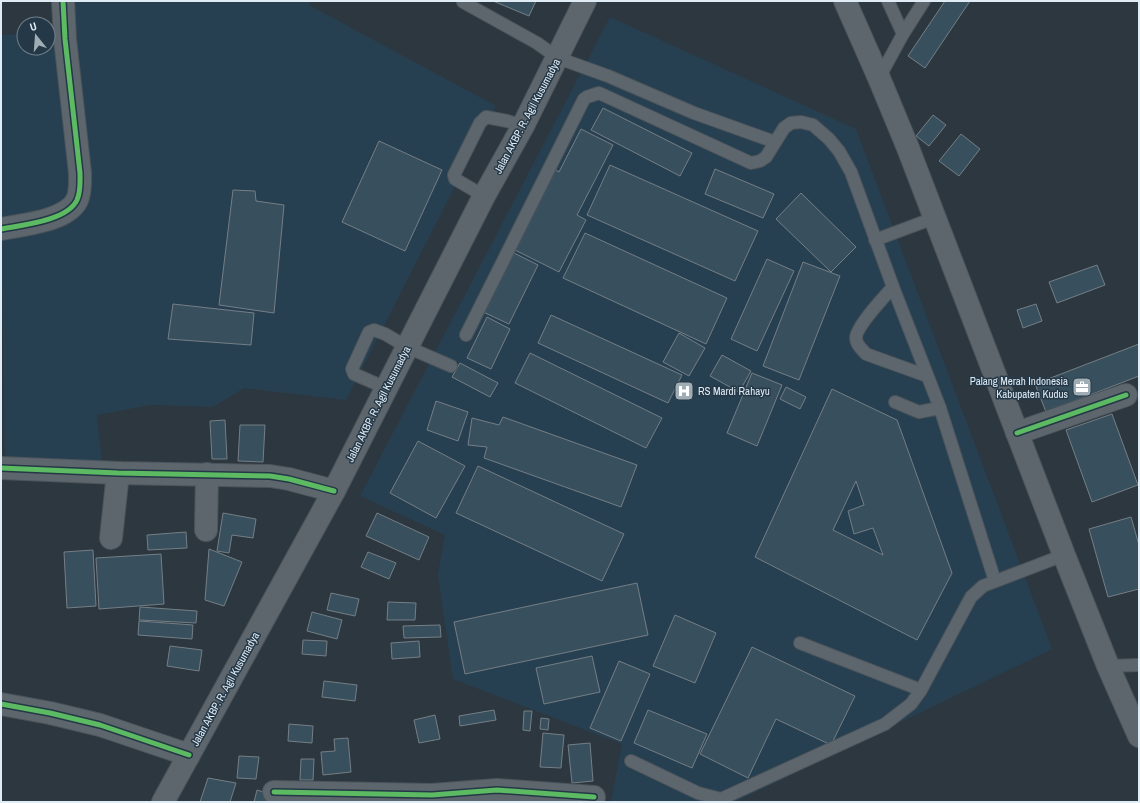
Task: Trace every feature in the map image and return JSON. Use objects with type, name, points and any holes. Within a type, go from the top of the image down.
[{"type":"main road","points":[[1,229],[55,218],[69,211],[77,201],[80,189],[80,173],[65,39],[63,1]]},
{"type":"main road","name":"Jalan AKBP. R. Agil Kusumadya","points":[[163,802],[334,491],[484,196],[523,126],[558,58],[585,1]]},
{"type":"main road","points":[[845,1],[879,78],[1064,555],[1108,666],[1139,736]]},
{"type":"main road","points":[[1017,433],[1126,395]]},
{"type":"main road","points":[[1,468],[118,473],[270,476],[289,479],[334,491]]},
{"type":"main road","points":[[111,538],[118,473]]},
{"type":"main road","points":[[206,474],[206,530]]},
{"type":"main road","points":[[1,704],[100,725],[189,755]]},
{"type":"main road","points":[[274,792],[432,798],[497,790],[594,797]]},
{"type":"lane","points":[[888,1],[904,34]]},
{"type":"lane","points":[[879,78],[924,1]]},
{"type":"lane","points":[[463,2],[537,43],[558,58],[608,76],[694,113],[775,142]]},
{"type":"lane","points":[[599,93],[608,76]]},
{"type":"lane","points":[[466,335],[584,99],[587,96],[599,93],[751,163],[760,161],[766,157],[784,128],[791,123],[801,122],[813,125],[829,139],[839,151],[851,172],[892,287],[940,408],[995,581]]},
{"type":"lane","points":[[484,196],[455,179],[454,175],[480,123],[486,117],[523,126]]},
{"type":"lane","points":[[875,240],[934,218]]},
{"type":"lane","points":[[892,287],[859,328],[856,338],[859,347],[866,354],[927,376]]},
{"type":"lane","points":[[386,388],[354,374],[352,369],[369,332],[374,330],[451,366]]},
{"type":"lane","points":[[895,402],[919,412],[940,408]]},
{"type":"lane","points":[[632,761],[698,793],[721,799],[885,724],[911,704],[921,690],[972,597],[983,586],[1064,555]]},
{"type":"lane","points":[[800,643],[921,690]]},
{"type":"lane","points":[[1108,666],[1139,665]]},
{"type":"shaded area","points":[[67,1],[310,1],[309,5],[496,106],[346,400],[244,388],[213,407],[151,405],[97,415],[102,464],[5,461],[1,228],[1,35],[16,34],[16,56],[56,56],[56,33],[67,32]]},
{"type":"shaded area","name":"RS Mardi Rahayu","points":[[610,17],[856,129],[1052,649],[735,802],[611,802],[622,744],[453,679],[438,574],[445,535],[360,496]]},
{"type":"building","points":[[493,1],[536,1],[529,16]]},
{"type":"building","points":[[945,1],[970,1],[925,68],[908,56]]},
{"type":"building","points":[[603,108],[692,153],[680,176],[591,130]]},
{"type":"building","points":[[933,115],[946,125],[929,146],[916,136]]},
{"type":"building","points":[[581,129],[613,145],[577,215],[586,220],[559,272],[511,248],[553,168],[559,172]]},
{"type":"building","points":[[961,134],[980,149],[959,176],[939,161]]},
{"type":"building","points":[[379,141],[442,170],[405,251],[342,222]]},
{"type":"building","points":[[610,165],[758,231],[735,281],[587,215]]},
{"type":"building","points":[[715,169],[774,194],[763,218],[705,194]]},
{"type":"building","points":[[233,190],[255,191],[256,201],[284,205],[274,313],[219,305]]},
{"type":"building","points":[[801,193],[856,247],[831,272],[776,219]]},
{"type":"building","points":[[585,233],[727,298],[706,344],[563,278]]},
{"type":"building","points":[[510,251],[538,265],[509,324],[481,311]]},
{"type":"building","points":[[767,259],[794,271],[757,351],[731,339]]},
{"type":"building","points":[[803,262],[840,276],[799,380],[763,366]]},
{"type":"building","points":[[1097,265],[1105,285],[1057,303],[1049,282]]},
{"type":"building","points":[[173,304],[254,313],[251,345],[168,339]]},
{"type":"building","points":[[1036,304],[1042,321],[1023,328],[1017,310]]},
{"type":"building","points":[[551,315],[682,375],[668,403],[538,343]]},
{"type":"building","points":[[487,317],[510,329],[491,369],[467,358]]},
{"type":"building","points":[[679,333],[705,348],[689,376],[663,362]]},
{"type":"building","points":[[1139,344],[1139,376],[1046,412],[1035,384]]},
{"type":"building","points":[[530,353],[662,418],[646,448],[515,383]]},
{"type":"building","points":[[722,355],[751,371],[739,392],[710,376]]},
{"type":"building","points":[[460,363],[498,383],[490,397],[452,377]]},
{"type":"building","points":[[752,373],[782,385],[757,446],[727,433]]},
{"type":"building","points":[[786,387],[806,397],[800,409],[780,399]]},
{"type":"building","points":[[832,389],[897,420],[952,573],[917,640],[755,557]],"holes":[[[856,481],[864,505],[848,511],[854,534],[873,528],[883,555],[833,530]]]},
{"type":"building","points":[[436,401],[468,412],[458,441],[427,430]]},
{"type":"building","points":[[1112,414],[1138,485],[1092,502],[1066,430]]},
{"type":"building","points":[[503,417],[637,465],[621,507],[484,458],[487,447],[468,445],[472,418],[499,425]]},
{"type":"building","points":[[225,420],[227,459],[212,459],[210,421]]},
{"type":"building","points":[[240,425],[265,425],[263,462],[238,461]]},
{"type":"building","points":[[418,441],[465,466],[436,518],[390,493]]},
{"type":"building","points":[[478,466],[624,534],[602,581],[456,513]]},
{"type":"building","points":[[223,513],[256,519],[253,538],[232,535],[229,553],[217,551]]},
{"type":"building","points":[[377,513],[429,537],[419,560],[366,536]]},
{"type":"building","points":[[1131,517],[1139,545],[1139,589],[1108,597],[1089,529]]},
{"type":"building","points":[[186,532],[187,548],[148,550],[147,535]]},
{"type":"building","points":[[209,549],[242,562],[224,606],[205,600]]},
{"type":"building","points":[[93,550],[96,606],[67,608],[64,552]]},
{"type":"building","points":[[368,552],[396,563],[389,579],[361,567]]},
{"type":"building","points":[[161,554],[164,604],[99,609],[96,558]]},
{"type":"building","points":[[637,583],[648,635],[465,674],[454,622]]},
{"type":"building","points":[[331,593],[359,599],[355,616],[327,610]]},
{"type":"building","points":[[388,602],[416,603],[415,620],[387,620]]},
{"type":"building","points":[[140,607],[197,611],[196,623],[139,620]]},
{"type":"building","points":[[312,612],[342,620],[337,639],[307,631]]},
{"type":"building","points":[[675,615],[716,633],[695,683],[653,666]]},
{"type":"building","points":[[139,621],[193,625],[192,639],[138,635]]},
{"type":"building","points":[[440,625],[441,637],[404,638],[403,626]]},
{"type":"building","points":[[303,640],[327,641],[326,656],[302,654]]},
{"type":"building","points":[[419,641],[420,657],[392,659],[391,643]]},
{"type":"building","points":[[170,646],[202,650],[199,671],[167,666]]},
{"type":"building","points":[[752,647],[855,696],[831,745],[776,719],[748,778],[700,754]]},
{"type":"building","points":[[592,656],[600,692],[544,704],[536,668]]},
{"type":"building","points":[[619,661],[650,674],[621,741],[590,728]]},
{"type":"building","points":[[324,681],[357,685],[355,701],[322,697]]},
{"type":"building","points":[[494,710],[496,720],[460,726],[459,716]]},
{"type":"building","points":[[648,710],[707,734],[692,768],[634,743]]},
{"type":"building","points":[[524,711],[532,711],[530,731],[523,730]]},
{"type":"building","points":[[435,715],[440,739],[419,743],[414,720]]},
{"type":"building","points":[[541,718],[549,719],[548,730],[540,729]]},
{"type":"building","points":[[289,724],[313,726],[312,743],[288,741]]},
{"type":"building","points":[[543,733],[564,735],[561,768],[540,767]]},
{"type":"building","points":[[348,738],[351,772],[323,775],[321,752],[335,751],[334,739]]},
{"type":"building","points":[[590,743],[593,781],[572,783],[568,745]]},
{"type":"building","points":[[239,756],[259,757],[256,779],[237,778]]},
{"type":"building","points":[[301,759],[314,759],[313,780],[300,780]]},
{"type":"building","points":[[208,778],[236,783],[230,802],[200,802]]},
{"type":"building","points":[[257,790],[273,795],[271,802],[254,802]]},
{"type":"cycle path","points":[[1,229],[32,224],[64,213],[72,207],[78,197],[80,173],[65,39],[63,1]]},
{"type":"cycle path","points":[[1017,433],[1126,395]]},
{"type":"cycle path","points":[[1,468],[118,473],[270,476],[289,479],[334,491]]},
{"type":"cycle path","points":[[1,704],[50,713],[100,725],[189,755]]},
{"type":"cycle path","points":[[274,792],[432,795],[497,790],[594,797]]},
{"type":"place","name":"Palang Merah Indonesia Kabupaten Kudus","points":[[1082,387]]},
{"type":"place","name":"RS Mardi Rahayu","points":[[684,391]]}]
